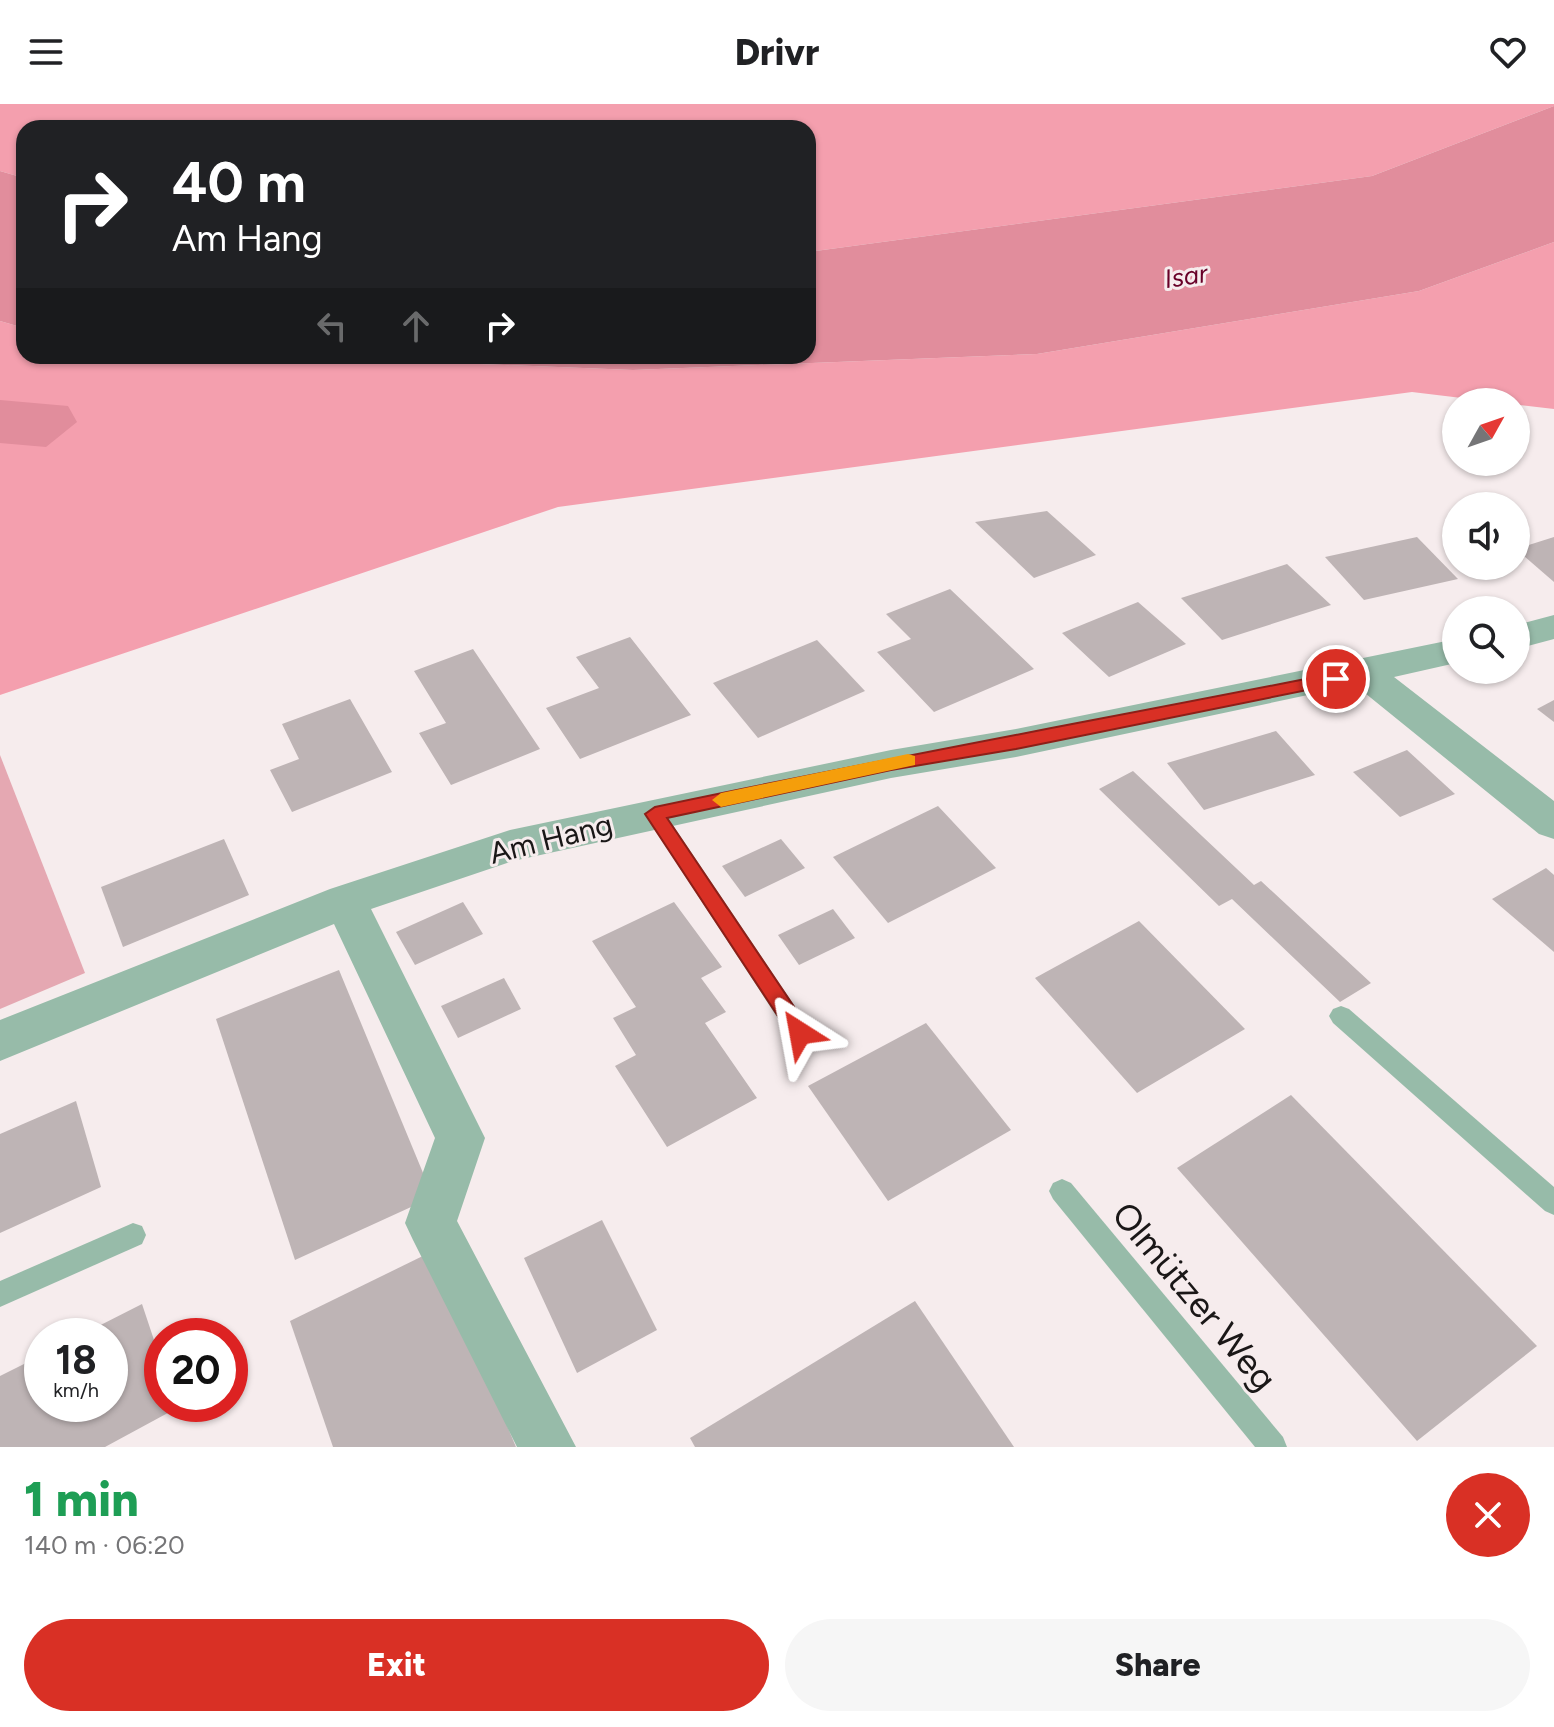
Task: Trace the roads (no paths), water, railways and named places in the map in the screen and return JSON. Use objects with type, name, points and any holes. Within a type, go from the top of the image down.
[{"type":"street","points":[[1530,633],[1554,627]]},
{"type":"street","name":"Am Hang","points":[[0,1041],[345,901],[510,846],[891,764],[1016,743],[1365,673],[1442,654]]},
{"type":"street","points":[[1365,673],[1554,823]]},
{"type":"street","points":[[345,901],[460,1138],[431,1223],[547,1447]]},
{"type":"lane","points":[[655,814],[800,1033]]},
{"type":"lane","points":[[1341,1016],[1554,1203]]},
{"type":"lane","name":"Olmützer Weg","points":[[1062,1191],[1273,1447]]},
{"type":"lane","points":[[0,1294],[133,1235]]},
{"type":"water","name":"Isar","points":[[1554,106],[1554,242],[1419,291],[1037,354],[816,363],[816,251],[1372,176]]},
{"type":"water","points":[[0,171],[16,176],[16,326],[0,321]]},
{"type":"water","points":[[481,364],[784,364],[633,370]]},
{"type":"water","points":[[0,400],[68,406],[77,422],[46,447],[0,443]]}]
